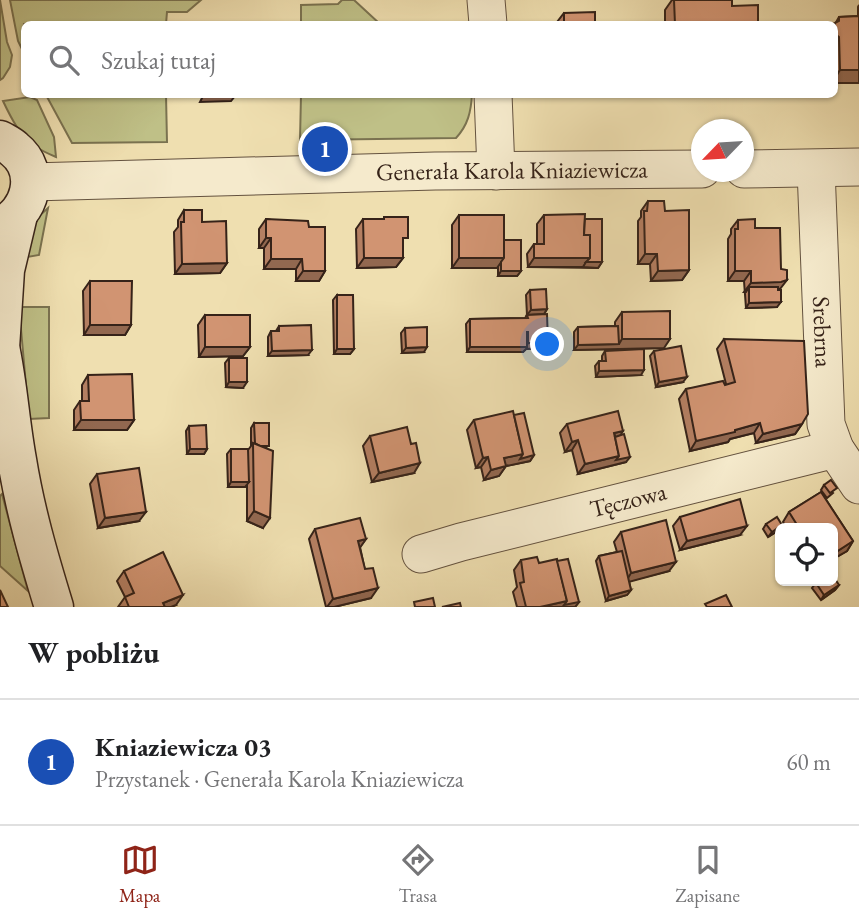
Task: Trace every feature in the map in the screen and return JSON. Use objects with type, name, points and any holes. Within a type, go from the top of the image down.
[{"type":"street","points":[[486,0],[488,21]]},
{"type":"street","points":[[493,98],[496,171]]},
{"type":"street","points":[[0,139],[16,150],[27,165],[5,270],[0,348],[23,494],[54,607]]},
{"type":"street","points":[[754,169],[859,167]]},
{"type":"street","name":"Generała Karola Kniaziewicza","points":[[16,208],[435,171],[691,169]]},
{"type":"street","name":"Srebrna","points":[[816,169],[826,424],[835,449],[859,485]]},
{"type":"street","name":"Tęczowa","points":[[421,554],[835,449]]},
{"type":"green space","points":[[0,0],[7,42],[12,55],[10,67],[0,80]]},
{"type":"green space","points":[[10,0],[201,0],[187,12],[167,12],[166,21],[21,21],[21,47]]},
{"type":"green space","points":[[342,0],[354,0],[377,21],[301,21],[301,5],[338,4]]},
{"type":"green space","points":[[23,98],[37,100],[54,137],[56,157],[25,138],[3,101]]},
{"type":"green space","points":[[48,98],[166,98],[167,142],[72,143]]},
{"type":"green space","points":[[301,98],[472,98],[468,118],[456,138],[300,140]]},
{"type":"green space","points":[[48,208],[39,255],[16,259],[37,218]]},
{"type":"green space","points":[[19,307],[49,307],[49,418],[29,419]]},
{"type":"green space","points":[[2,494],[28,591],[0,566]]},
{"type":"building","points":[[674,0],[732,0],[732,6],[758,5],[758,21],[675,21]]},
{"type":"building","points":[[595,12],[595,21],[564,21],[564,13]]},
{"type":"building","points":[[859,16],[859,70],[840,70],[839,17]]},
{"type":"building","points":[[648,201],[664,201],[665,211],[689,210],[689,270],[658,271],[657,254],[645,254],[644,211],[647,211]]},
{"type":"building","points":[[184,210],[202,210],[202,222],[226,221],[227,263],[182,264],[181,222],[184,222]]},
{"type":"building","points":[[585,214],[584,235],[590,235],[590,258],[534,258],[534,244],[544,244],[544,215]]},
{"type":"building","points":[[459,215],[504,215],[504,258],[459,258]]},
{"type":"building","points":[[408,217],[408,238],[403,238],[403,258],[364,258],[363,219]]},
{"type":"building","points":[[266,219],[308,221],[309,227],[325,227],[325,271],[303,271],[302,259],[271,259],[271,238],[266,238]]},
{"type":"building","points":[[585,219],[602,219],[602,262],[586,262],[590,258],[590,235],[584,235]]},
{"type":"building","points":[[755,219],[755,228],[780,228],[781,269],[787,270],[787,280],[751,283],[751,271],[735,271],[735,229],[738,229],[738,220]]},
{"type":"building","points":[[504,240],[521,240],[521,271],[501,271]]},
{"type":"building","points":[[90,281],[132,281],[131,325],[90,325]]},
{"type":"building","points":[[749,287],[778,287],[778,290],[781,290],[781,302],[749,303]]},
{"type":"building","points":[[546,289],[547,309],[531,310],[530,290]]},
{"type":"building","points":[[337,295],[353,295],[354,349],[337,349]]},
{"type":"building","points":[[670,311],[670,339],[622,339],[622,312]]},
{"type":"building","points":[[547,314],[548,343],[528,343],[527,332],[527,347],[470,347],[470,319],[528,318],[527,315]]},
{"type":"building","points":[[205,315],[250,315],[250,347],[205,347]]},
{"type":"building","points":[[311,325],[312,350],[272,351],[271,331],[279,331],[279,326]]},
{"type":"building","points":[[618,326],[619,344],[578,345],[578,327]]},
{"type":"building","points":[[427,327],[427,347],[406,348],[405,328]]},
{"type":"building","points":[[724,339],[804,341],[808,414],[802,424],[763,434],[760,423],[696,441],[686,389],[723,381],[725,385],[735,382]]},
{"type":"building","points":[[681,346],[687,377],[659,382],[654,351]]},
{"type":"building","points":[[644,349],[644,370],[599,371],[599,361],[606,361],[605,351]]},
{"type":"building","points":[[229,358],[247,358],[247,382],[229,382]]},
{"type":"building","points":[[132,374],[134,420],[81,420],[80,401],[89,401],[88,375]]},
{"type":"building","points":[[513,411],[523,454],[504,458],[506,466],[491,470],[488,457],[483,458],[474,420]]},
{"type":"building","points":[[618,411],[623,431],[614,433],[619,456],[585,464],[578,440],[572,442],[567,424]]},
{"type":"building","points":[[524,413],[534,455],[520,459],[523,454],[514,415]]},
{"type":"building","points":[[254,423],[269,423],[269,446],[255,443]]},
{"type":"building","points":[[206,425],[207,449],[190,449],[189,426]]},
{"type":"building","points":[[407,427],[411,444],[416,443],[420,463],[379,473],[370,436]]},
{"type":"building","points":[[624,434],[630,457],[616,460],[619,456],[615,437]]},
{"type":"building","points":[[253,443],[273,451],[270,518],[254,511]]},
{"type":"building","points":[[231,449],[248,449],[249,482],[231,482]]},
{"type":"building","points":[[139,468],[146,512],[105,518],[97,474]]},
{"type":"building","points":[[831,480],[837,488],[830,493],[824,485]]},
{"type":"building","points":[[821,492],[853,541],[838,551],[838,523],[796,523],[789,512]]},
{"type":"building","points":[[740,499],[747,526],[687,541],[680,517]]},
{"type":"building","points":[[777,517],[781,523],[775,523],[775,530],[772,532],[766,524]]},
{"type":"building","points":[[360,518],[366,539],[358,541],[365,569],[373,568],[378,588],[333,599],[315,529]]},
{"type":"building","points":[[666,520],[676,562],[631,573],[621,532]]},
{"type":"building","points":[[622,551],[631,590],[609,596],[599,556]]},
{"type":"building","points":[[163,552],[183,595],[163,603],[165,607],[129,607],[125,597],[134,593],[124,571]]},
{"type":"building","points":[[537,557],[539,563],[557,559],[567,601],[526,607],[520,583],[524,582],[521,560]]},
{"type":"building","points":[[568,559],[579,602],[564,605],[567,601],[557,561]]},
{"type":"building","points":[[818,586],[838,586],[824,595]]},
{"type":"building","points":[[0,590],[8,607],[0,607]]},
{"type":"building","points":[[726,595],[732,607],[707,607],[705,604]]},
{"type":"building","points":[[433,598],[435,607],[415,607],[414,602]]},
{"type":"building","points":[[460,603],[461,607],[442,607]]},
{"type":"place","name":"Kniaziewicza 03","points":[[325,149]]}]
